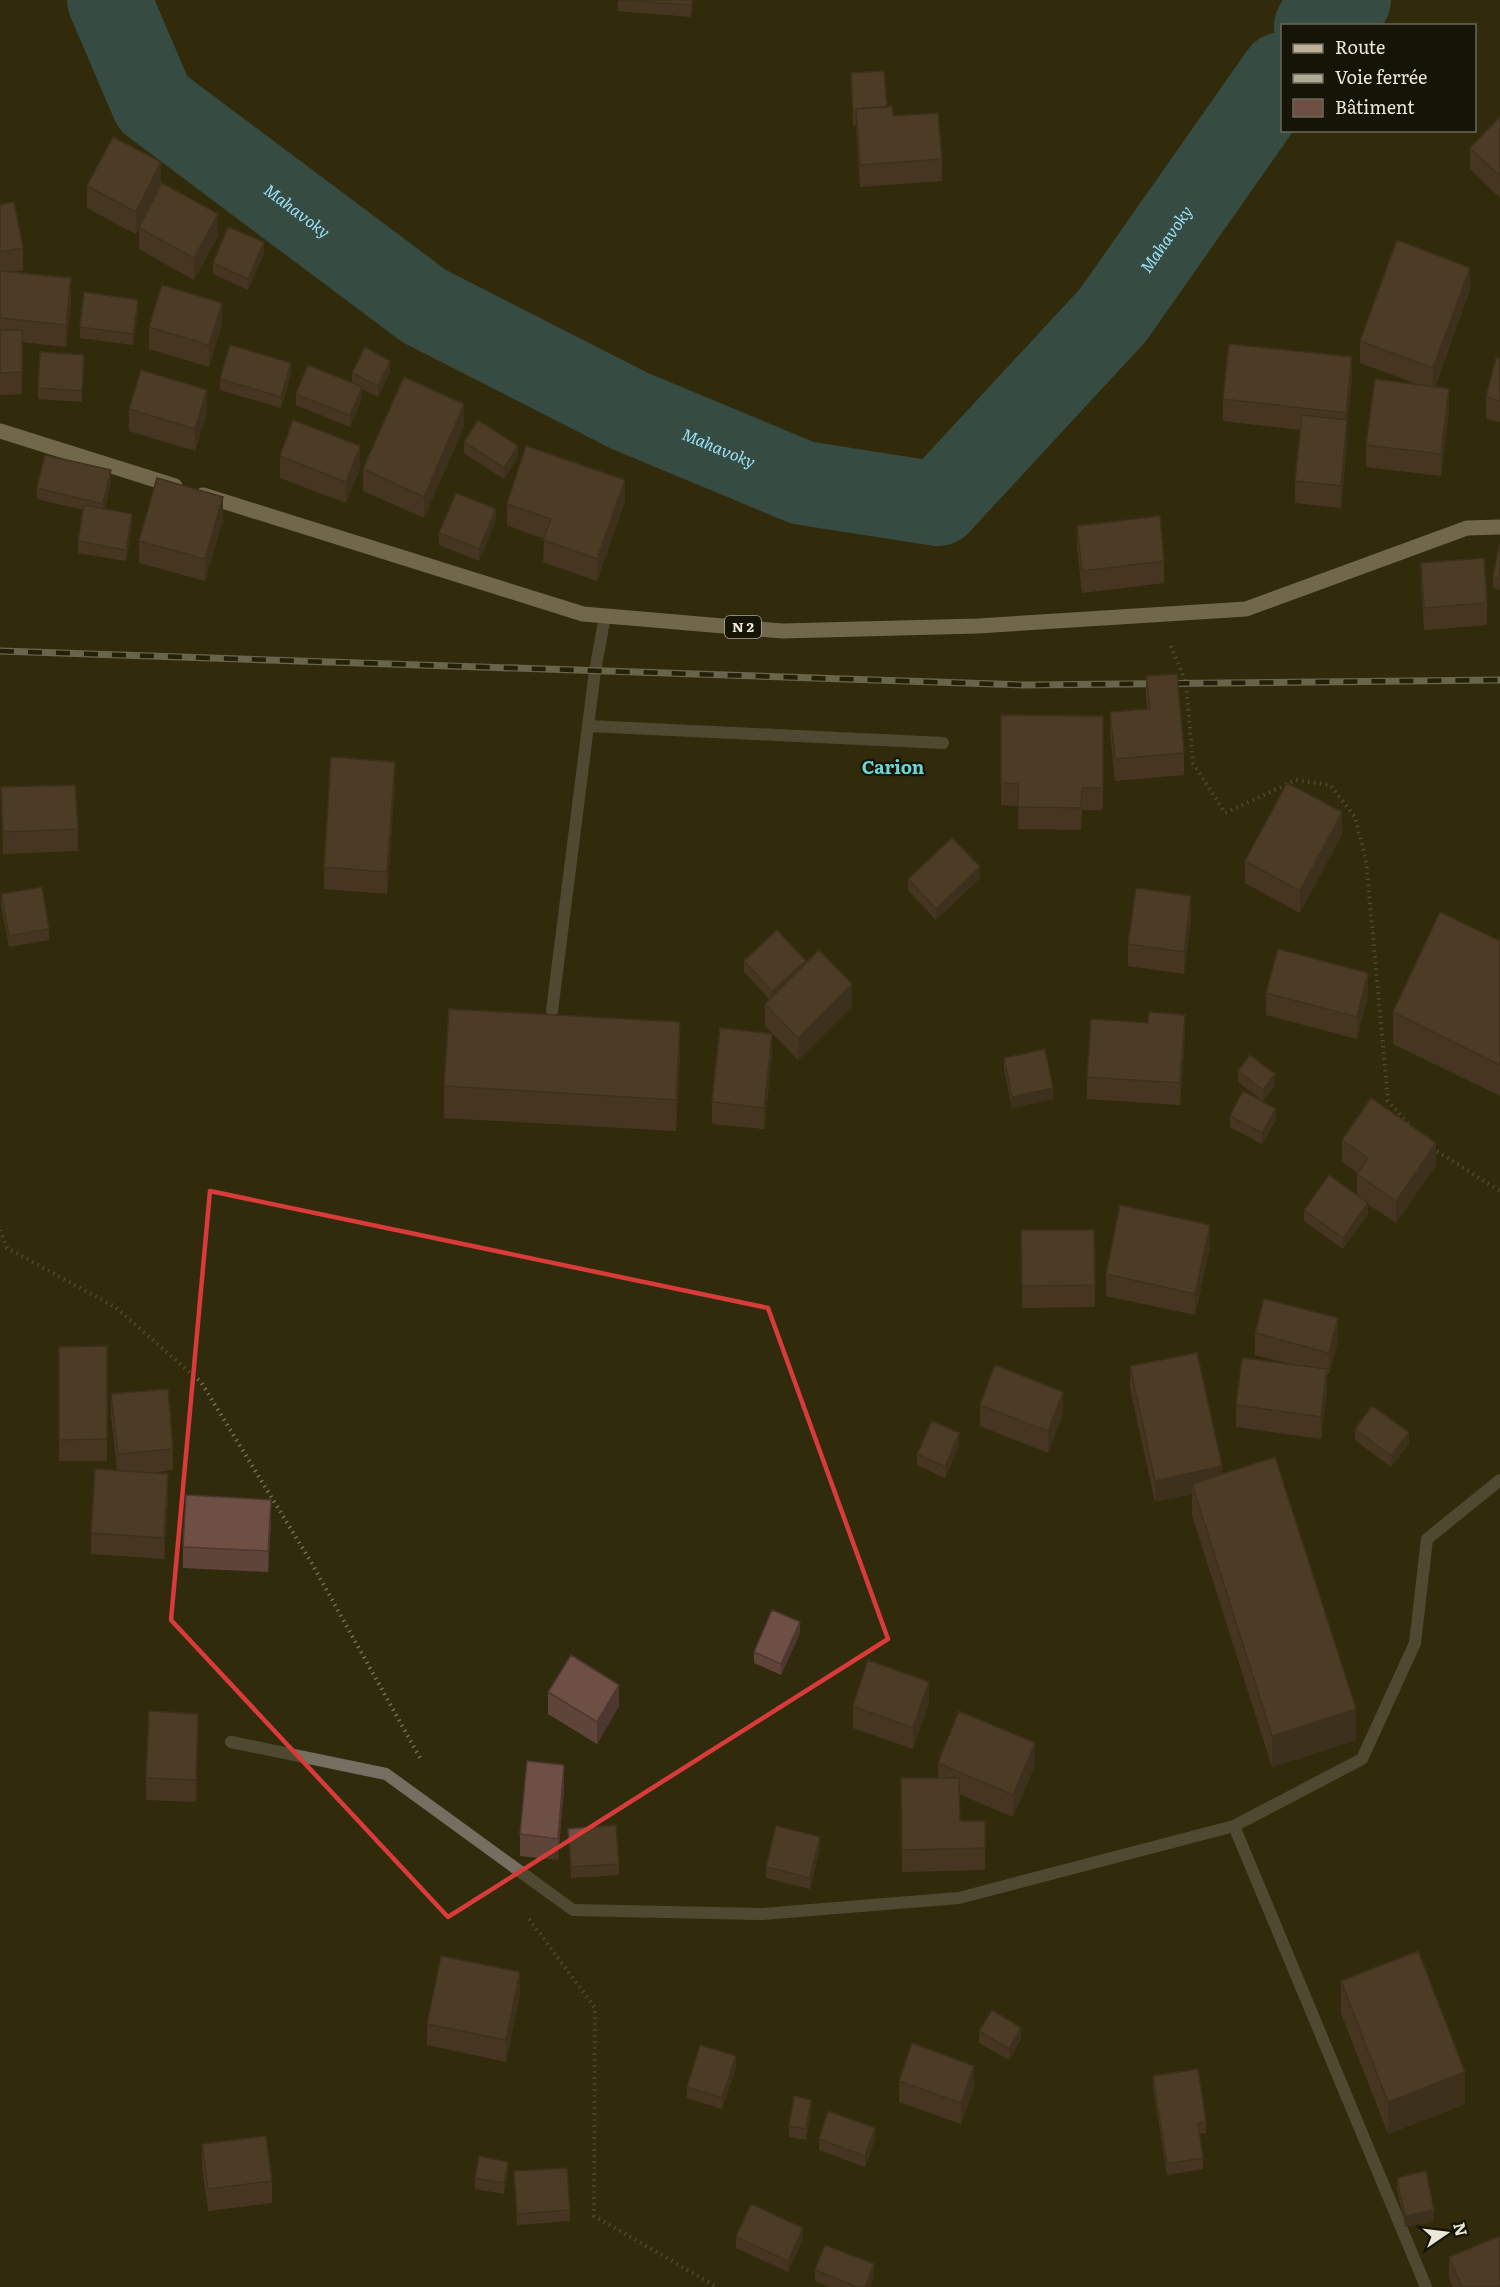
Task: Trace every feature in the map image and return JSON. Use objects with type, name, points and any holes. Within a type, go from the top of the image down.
[{"type":"main road","name":"N 2","points":[[0,431],[583,614],[782,631],[978,626],[1246,609],[1467,528],[1500,527]]},
{"type":"street","points":[[552,1011],[605,616]]},
{"type":"street","points":[[589,726],[943,743]]},
{"type":"street","points":[[231,1742],[386,1774],[573,1910],[761,1914],[959,1898],[1234,1826],[1362,1759],[1415,1644],[1427,1539],[1500,1480]]},
{"type":"street","points":[[1234,1826],[1426,2287]]},
{"type":"path","points":[[1158,614],[1186,683],[1193,763],[1225,813],[1296,780],[1330,785],[1355,817],[1366,860],[1388,1101],[1419,1136]]},
{"type":"path","points":[[1427,1145],[1500,1191]]},
{"type":"highlighted area","points":[[210,1191],[768,1308],[888,1639],[448,1917],[171,1620]]},
{"type":"building","points":[[618,0],[692,0],[691,5]]},
{"type":"building","points":[[884,71],[887,107],[856,109],[856,114],[853,115],[851,73]]},
{"type":"building","points":[[892,106],[893,116],[938,113],[942,159],[860,165],[856,109]]},
{"type":"building","points":[[1500,117],[1500,176],[1470,148]]},
{"type":"building","points":[[113,137],[161,162],[136,212],[87,186]]},
{"type":"building","points":[[162,183],[218,214],[194,258],[139,228]]},
{"type":"building","points":[[14,202],[23,248],[0,252],[0,205]]},
{"type":"building","points":[[228,227],[264,242],[248,279],[213,263]]},
{"type":"building","points":[[1397,240],[1470,268],[1433,368],[1360,341]]},
{"type":"building","points":[[0,271],[71,278],[66,325],[0,318]]},
{"type":"building","points":[[162,285],[222,303],[209,345],[149,327]]},
{"type":"building","points":[[84,292],[138,300],[133,334],[80,327]]},
{"type":"building","points":[[0,330],[22,330],[22,372],[0,373]]},
{"type":"building","points":[[1229,344],[1352,357],[1346,413],[1223,399]]},
{"type":"building","points":[[230,345],[291,363],[281,397],[220,379]]},
{"type":"building","points":[[365,347],[390,361],[378,386],[352,373]]},
{"type":"building","points":[[40,352],[84,355],[82,391],[38,388]]},
{"type":"building","points":[[1496,358],[1500,359],[1500,401],[1486,397]]},
{"type":"building","points":[[308,365],[362,387],[350,416],[296,394]]},
{"type":"building","points":[[141,370],[207,390],[195,429],[129,409]]},
{"type":"building","points":[[404,377],[464,404],[424,497],[363,469]]},
{"type":"building","points":[[1375,379],[1449,389],[1441,454],[1366,445]]},
{"type":"building","points":[[1302,415],[1347,420],[1341,486],[1295,481]]},
{"type":"building","points":[[293,420],[360,446],[346,482],[280,456]]},
{"type":"building","points":[[478,420],[518,446],[504,468],[464,442]]},
{"type":"building","points":[[526,446],[625,480],[597,559],[543,540],[551,519],[507,504]]},
{"type":"building","points":[[45,455],[111,470],[103,504],[37,488]]},
{"type":"building","points":[[157,478],[223,497],[205,559],[139,541]]},
{"type":"building","points":[[456,493],[496,509],[479,549],[439,533]]},
{"type":"building","points":[[84,505],[132,514],[126,550],[78,541]]},
{"type":"building","points":[[1160,516],[1164,561],[1082,571],[1077,526]]},
{"type":"building","points":[[1500,545],[1500,579],[1493,577]]},
{"type":"building","points":[[1484,558],[1487,603],[1424,608],[1421,563]]},
{"type":"building","points":[[1177,674],[1184,753],[1115,759],[1110,712],[1150,709],[1146,676]]},
{"type":"building","points":[[1001,715],[1103,716],[1103,788],[1082,788],[1081,808],[1018,807],[1018,784],[1001,783]]},
{"type":"building","points":[[331,757],[395,762],[387,872],[324,867]]},
{"type":"building","points":[[1287,783],[1342,812],[1300,891],[1245,861]]},
{"type":"building","points":[[75,785],[78,829],[3,832],[1,787]]},
{"type":"building","points":[[952,838],[980,867],[936,909],[908,879]]},
{"type":"building","points":[[42,887],[49,929],[9,936],[1,894]]},
{"type":"building","points":[[1136,888],[1191,896],[1184,952],[1128,944]]},
{"type":"building","points":[[1440,912],[1500,941],[1500,1065],[1393,1012]]},
{"type":"building","points":[[777,930],[806,961],[772,991],[744,961]]},
{"type":"building","points":[[1278,949],[1368,973],[1357,1017],[1266,993]]},
{"type":"building","points":[[819,950],[852,984],[798,1038],[765,1004]]},
{"type":"building","points":[[449,1009],[680,1022],[676,1100],[444,1086]]},
{"type":"building","points":[[1149,1012],[1185,1015],[1180,1083],[1087,1077],[1091,1019],[1148,1023]]},
{"type":"building","points":[[720,1028],[772,1034],[764,1108],[712,1102]]},
{"type":"building","points":[[1045,1049],[1053,1088],[1012,1097],[1004,1058]]},
{"type":"building","points":[[1250,1055],[1275,1074],[1263,1090],[1238,1071]]},
{"type":"building","points":[[1243,1091],[1276,1109],[1262,1133],[1230,1116]]},
{"type":"building","points":[[1371,1098],[1436,1143],[1396,1201],[1357,1174],[1368,1158],[1342,1140]]},
{"type":"building","points":[[1329,1175],[1368,1203],[1343,1238],[1304,1210]]},
{"type":"building","points":[[1120,1205],[1210,1225],[1195,1294],[1106,1274]]},
{"type":"building","points":[[1021,1230],[1094,1230],[1095,1285],[1022,1286]]},
{"type":"building","points":[[1264,1299],[1338,1318],[1329,1353],[1255,1333]]},
{"type":"building","points":[[107,1346],[107,1439],[59,1440],[59,1347]]},
{"type":"building","points":[[1197,1353],[1222,1466],[1155,1481],[1130,1366]]},
{"type":"building","points":[[1242,1358],[1327,1369],[1321,1417],[1236,1405]]},
{"type":"building","points":[[995,1365],[1063,1392],[1048,1431],[980,1405]]},
{"type":"building","points":[[168,1389],[173,1449],[118,1454],[111,1394]]},
{"type":"building","points":[[1372,1406],[1409,1432],[1391,1456],[1355,1429]]},
{"type":"building","points":[[932,1421],[959,1433],[945,1467],[917,1454]]},
{"type":"building","points":[[1275,1457],[1356,1709],[1272,1736],[1192,1484]]},
{"type":"building","points":[[95,1469],[168,1474],[164,1538],[91,1533]]},
{"type":"building","points":[[186,1495],[271,1500],[268,1551],[183,1547]]},
{"type":"building","points":[[772,1610],[800,1622],[781,1664],[754,1652]]},
{"type":"building","points":[[571,1655],[619,1685],[597,1722],[548,1692]]},
{"type":"building","points":[[868,1660],[929,1682],[913,1728],[853,1706]]},
{"type":"building","points":[[149,1711],[198,1714],[196,1780],[146,1778]]},
{"type":"building","points":[[959,1711],[1035,1743],[1013,1795],[938,1763]]},
{"type":"building","points":[[527,1761],[564,1765],[558,1839],[520,1834]]},
{"type":"building","points":[[901,1778],[959,1778],[960,1821],[985,1821],[985,1848],[902,1850]]},
{"type":"building","points":[[616,1825],[619,1864],[571,1867],[568,1829]]},
{"type":"building","points":[[776,1826],[820,1837],[810,1878],[766,1867]]},
{"type":"building","points":[[1418,1951],[1465,2072],[1388,2102],[1341,1981]]},
{"type":"building","points":[[441,1956],[520,1972],[506,2040],[427,2024]]},
{"type":"building","points":[[992,2010],[1021,2028],[1009,2049],[979,2031]]},
{"type":"building","points":[[912,2043],[974,2066],[961,2103],[899,2081]]},
{"type":"building","points":[[700,2045],[736,2056],[722,2098],[687,2087]]},
{"type":"building","points":[[1198,2069],[1206,2122],[1198,2123],[1203,2158],[1167,2164],[1153,2076]]},
{"type":"building","points":[[794,2096],[811,2100],[806,2129],[789,2126]]},
{"type":"building","points":[[828,2111],[875,2128],[865,2156],[819,2139]]},
{"type":"building","points":[[266,2136],[272,2181],[208,2189],[202,2144]]},
{"type":"building","points":[[479,2156],[508,2162],[504,2183],[475,2178]]},
{"type":"building","points":[[567,2168],[570,2210],[517,2214],[514,2171]]},
{"type":"building","points":[[1426,2171],[1434,2210],[1405,2216],[1397,2178]]},
{"type":"building","points":[[751,2204],[803,2228],[788,2261],[736,2237]]},
{"type":"building","points":[[1500,2236],[1500,2287],[1462,2287],[1449,2257]]},
{"type":"building","points":[[825,2245],[874,2264],[865,2287],[857,2287],[815,2270]]},
{"type":"waterway","name":"Mahavoky","points":[[109,0],[153,103],[424,306],[630,411],[803,483],[938,504],[1113,315],[1281,75]]},
{"type":"waterway","name":"Mahavoky","points":[[1317,24],[1349,0]]},
{"type":"railway","points":[[0,651],[1024,685],[1500,680]]},
{"type":"district","name":"Carion","points":[[893,768]]}]
